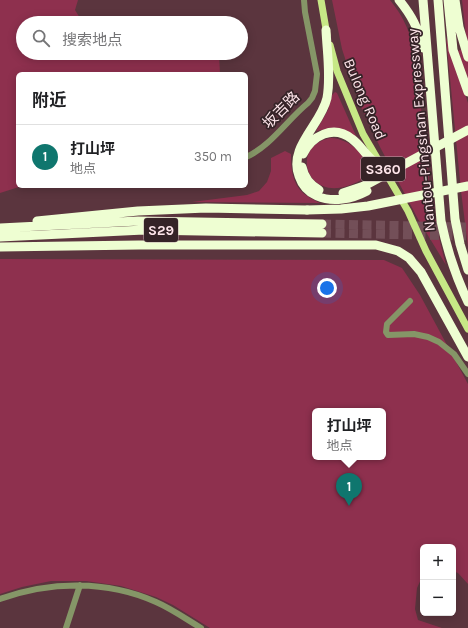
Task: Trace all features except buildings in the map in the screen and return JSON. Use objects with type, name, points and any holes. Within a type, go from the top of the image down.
[{"type":"highway","points":[[399,0],[412,17],[420,36],[430,88]]},
{"type":"highway","name":"Nantou-Pingshan Expressway","points":[[423,0],[436,180],[441,221],[452,265],[468,302]]},
{"type":"highway","name":"Nantou-Pingshan Expressway","points":[[438,0],[455,219],[460,244],[468,270]]},
{"type":"highway","points":[[448,0],[454,50],[468,92]]},
{"type":"highway","points":[[455,0],[463,43],[468,57]]},
{"type":"highway","points":[[326,30],[328,83],[327,98],[322,112],[300,149],[297,160],[297,172],[305,187],[314,194],[325,199],[338,200],[359,195],[366,188],[468,130]]},
{"type":"highway","points":[[384,169],[345,134],[322,134],[307,146],[303,154],[302,163],[305,176],[312,186],[323,192],[338,194],[366,188],[468,136]]},
{"type":"highway","points":[[0,223],[86,217],[138,211],[206,208],[307,210],[341,209],[368,206],[468,186]]},
{"type":"highway","name":"S29","points":[[0,228],[138,221],[322,229],[144,230],[0,237]]},
{"type":"highway","points":[[0,247],[139,245],[376,245],[389,248],[398,251],[409,258],[421,272],[468,357]]},
{"type":"main road","name":"Bulong Road","points":[[321,0],[326,30],[337,71],[363,134],[408,211],[426,251],[468,329]]},
{"type":"main road","points":[[460,0],[463,43]]},
{"type":"street","name":"坂吉路","points":[[248,156],[260,150],[308,103],[315,90],[317,74],[304,0]]},
{"type":"street","points":[[410,301],[387,324],[386,332],[388,335],[414,334],[428,337],[439,342],[454,354],[468,374]]},
{"type":"street","points":[[0,599],[37,588],[63,585],[109,588],[138,595],[171,610],[201,628]]},
{"type":"street","points":[[66,628],[80,585]]},
{"type":"shaded area","points":[[0,0],[78,0],[75,10],[79,16],[16,16],[16,60],[219,60],[220,72],[16,72],[16,188],[0,193]]},
{"type":"shaded area","points":[[332,0],[390,0],[406,26],[415,55],[430,187],[434,213],[446,265],[418,219],[380,147],[361,107],[342,49]]},
{"type":"shaded area","points":[[462,0],[468,0],[468,80],[458,51],[467,46]]},
{"type":"shaded area","points":[[446,37],[468,103],[468,247],[461,191]]},
{"type":"shaded area","points":[[335,92],[337,93],[357,138],[337,129],[316,131],[328,110],[332,95]]},
{"type":"shaded area","points":[[331,138],[345,141],[357,149],[375,172],[348,186],[338,188],[326,187],[317,182],[310,175],[307,166],[307,157],[311,149],[319,142]]},
{"type":"shaded area","points":[[285,151],[291,154],[291,165],[296,185],[307,196],[320,203],[192,202],[247,195],[259,191],[267,182],[271,171],[271,158]]},
{"type":"shaded area","points":[[0,259],[384,260],[402,268],[420,295],[468,384],[468,584],[456,572],[456,544],[420,544],[420,582],[417,588],[415,609],[418,620],[442,628],[210,628],[173,605],[156,597],[121,586],[86,581],[51,581],[22,587],[0,594]]},
{"type":"tunnel","points":[[322,224],[468,227]]},
{"type":"tunnel","points":[[322,233],[468,236]]},
{"type":"place","name":"打山坪","points":[[349,506]]}]
